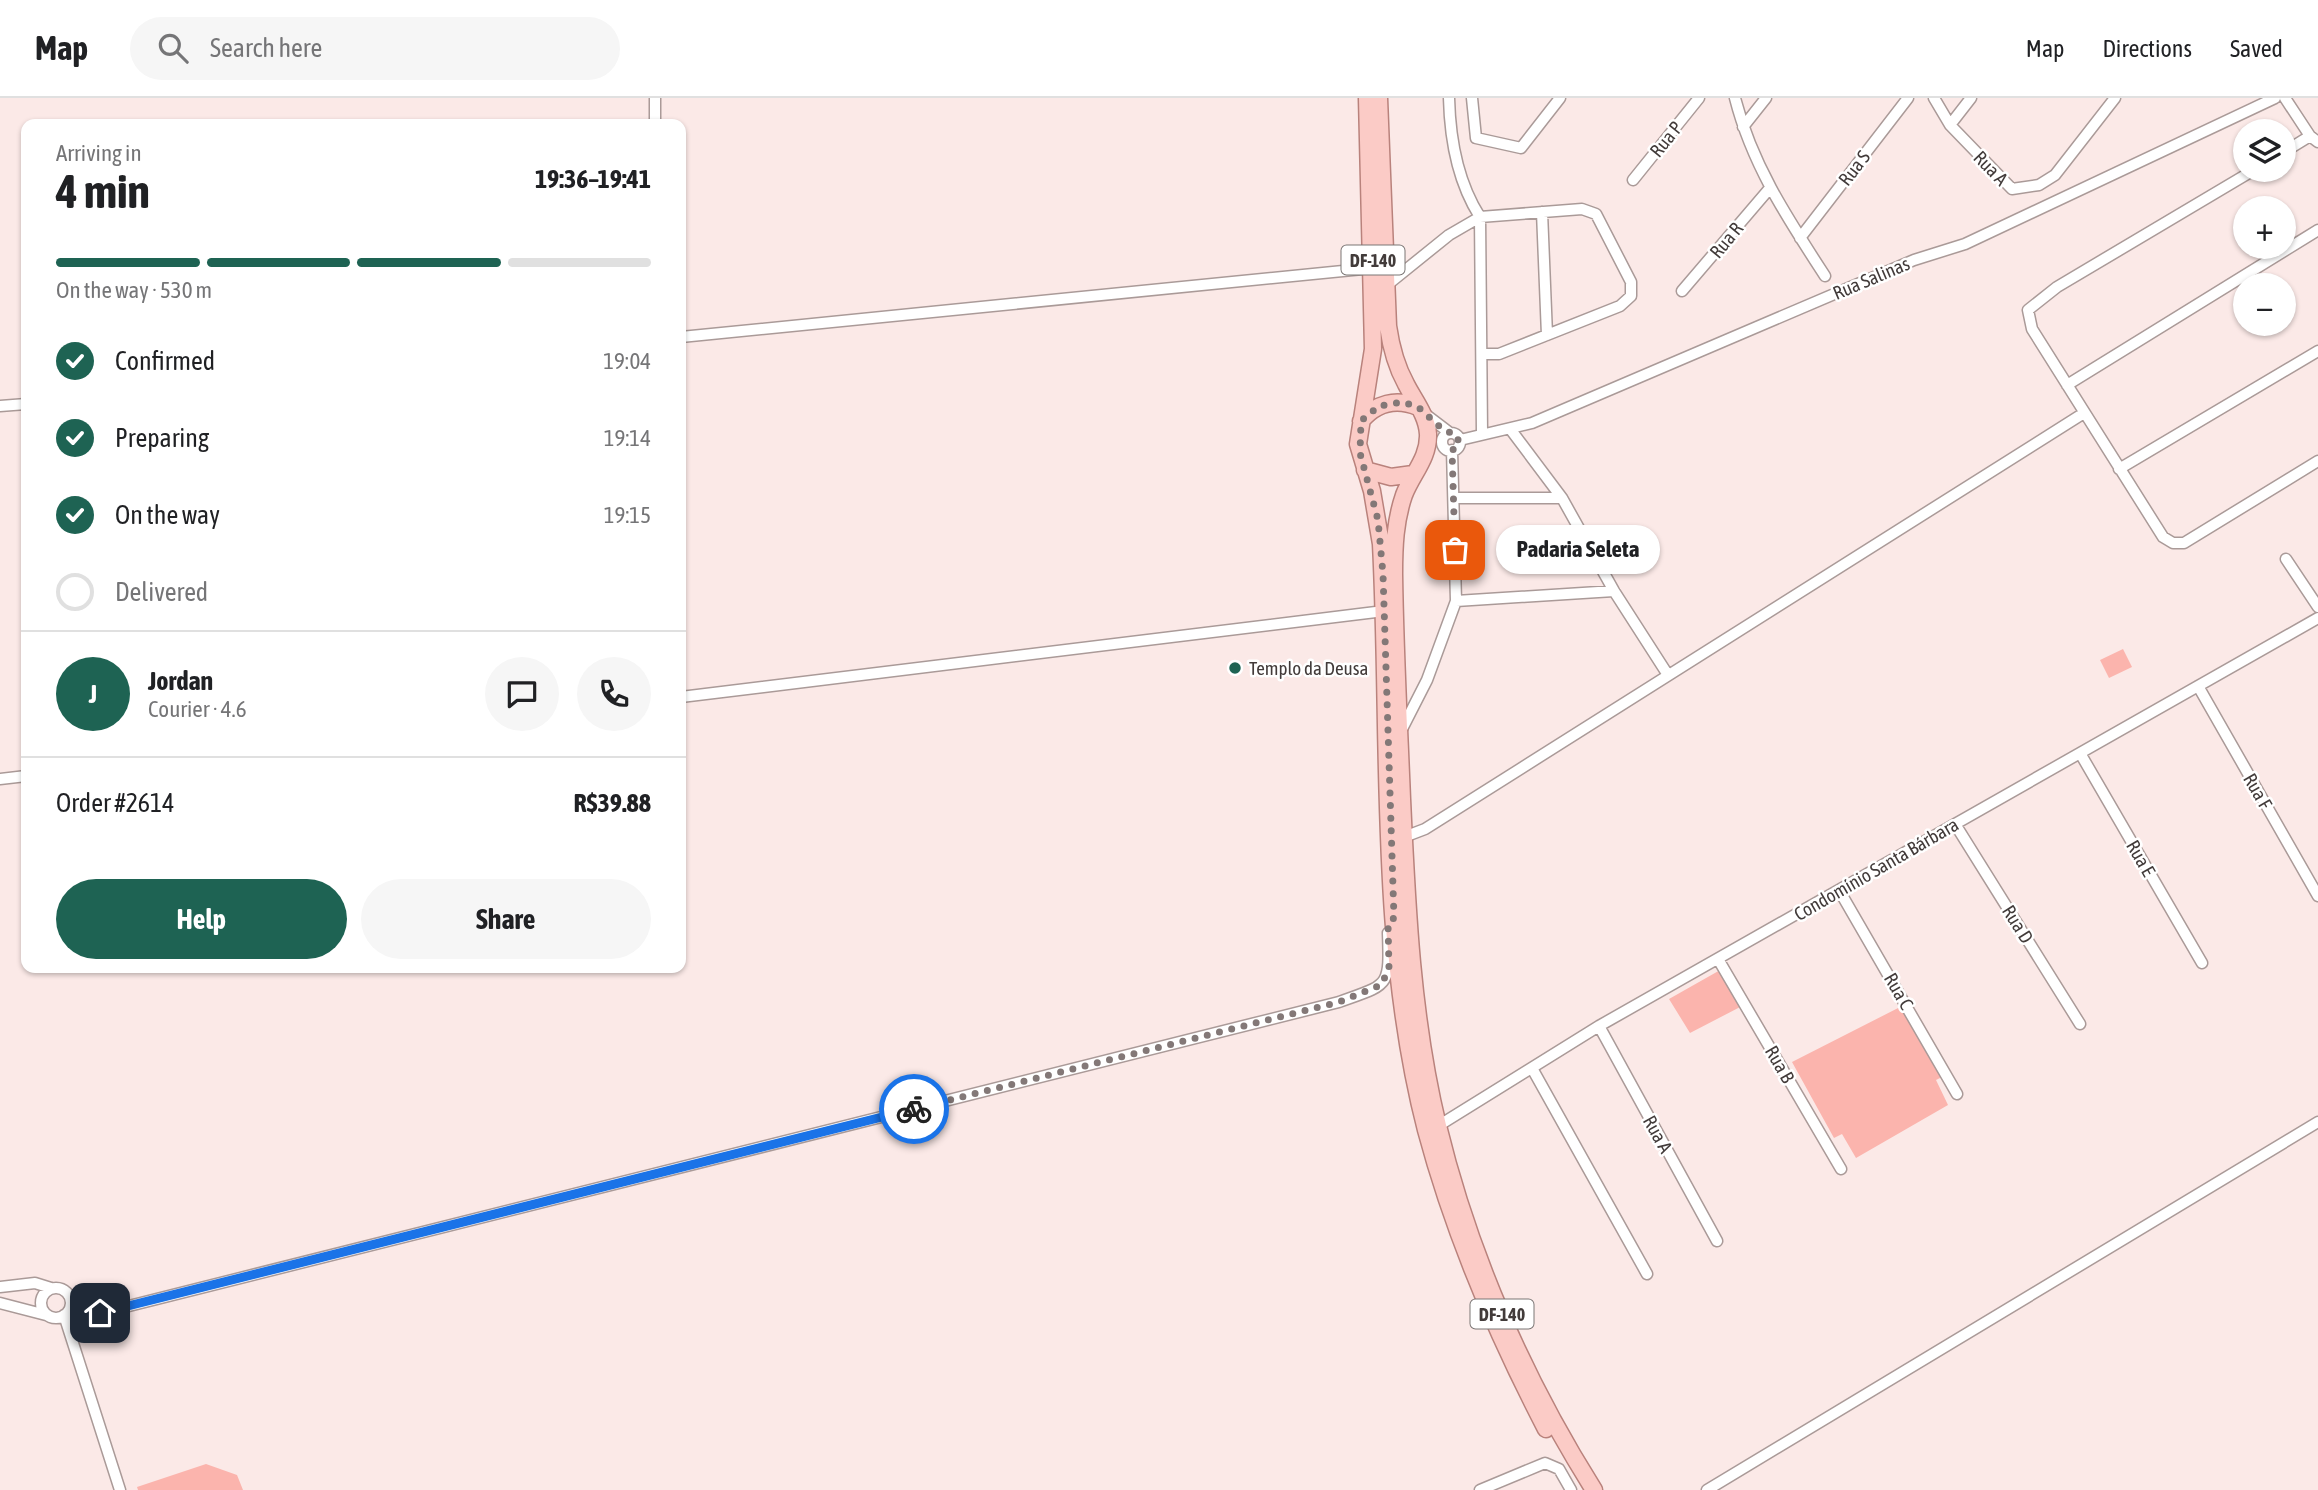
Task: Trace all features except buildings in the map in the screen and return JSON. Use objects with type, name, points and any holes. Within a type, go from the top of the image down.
[{"type":"main road","name":"DF-140","points":[[1367,98],[1373,349],[1358,444],[1380,532],[1394,918],[1411,1055],[1426,1128],[1448,1205],[1475,1282],[1506,1353],[1581,1490]]},
{"type":"main road","name":"DF-140","points":[[1380,98],[1391,345],[1428,437],[1399,513],[1394,543],[1399,735],[1413,985],[1438,1126],[1485,1273],[1523,1359],[1571,1454],[1594,1490]]},
{"type":"main road","points":[[1361,421],[1372,410],[1387,403],[1403,402],[1418,407]]},
{"type":"main road","points":[[1365,470],[1391,477],[1418,467]]},
{"type":"street","points":[[655,98],[655,119]]},
{"type":"street","points":[[1448,98],[1450,131],[1465,194],[1480,217],[1482,432]]},
{"type":"street","points":[[1472,98],[1476,138],[1521,148],[1559,98]]},
{"type":"street","name":"Rua P","points":[[1633,180],[1699,98]]},
{"type":"street","points":[[1735,98],[1742,127],[1770,188],[1825,276]]},
{"type":"street","points":[[1742,127],[1766,98]]},
{"type":"street","name":"Rua S","points":[[1800,238],[1908,98]]},
{"type":"street","name":"Rua A","points":[[1934,98],[1950,125],[2012,189],[2039,185],[2055,175],[2115,98]]},
{"type":"street","points":[[1950,125],[1971,98]]},
{"type":"street","name":"Rua Salinas","points":[[1460,440],[1482,432],[1511,430],[1914,260],[1965,244],[2275,98]]},
{"type":"street","points":[[2285,98],[2314,139],[2296,147]]},
{"type":"street","points":[[2233,182],[2057,287],[2028,310],[2032,329],[2163,537],[2173,544],[2184,543],[2318,461]]},
{"type":"street","name":"Rua R","points":[[1682,291],[1770,188]]},
{"type":"street","points":[[1387,285],[1449,235],[1480,217],[1582,209],[1596,214],[1631,282],[1631,296],[1620,306],[1499,354],[1482,354]]},
{"type":"street","points":[[1542,212],[1547,335]]},
{"type":"street","points":[[2067,385],[2318,230]]},
{"type":"street","points":[[686,337],[1373,268]]},
{"type":"street","points":[[2119,469],[2318,351]]},
{"type":"street","points":[[0,406],[21,404]]},
{"type":"street","points":[[1418,407],[1460,440],[1458,447],[1418,467]]},
{"type":"street","points":[[1404,837],[1425,829],[2084,413]]},
{"type":"street","points":[[1511,430],[1562,498],[1614,591],[1668,675]]},
{"type":"street","points":[[1399,735],[1427,681],[1456,601],[1454,498],[1449,450],[1443,440],[1450,433]]},
{"type":"street","points":[[1454,498],[1562,498]]},
{"type":"street","points":[[2286,559],[2318,607]]},
{"type":"street","points":[[1456,601],[1614,591]]},
{"type":"street","points":[[686,696],[1384,611]]},
{"type":"street","name":"Condomínio Santa Bárbara","points":[[1438,1126],[1533,1070],[1600,1026],[2318,618]]},
{"type":"street","name":"Rua F","points":[[2198,686],[2318,895]]},
{"type":"street","name":"Rua E","points":[[2080,753],[2202,963]]},
{"type":"street","points":[[0,779],[21,777]]},
{"type":"street","name":"Rua D","points":[[1955,824],[2080,1024]]},
{"type":"street","name":"Rua C","points":[[1839,890],[1957,1094]]},
{"type":"street","points":[[0,1303],[17,1305],[55,1318],[67,1312],[100,1313],[1339,1002],[1374,989],[1386,979],[1389,969],[1388,923],[1394,918]]},
{"type":"street","name":"Rua B","points":[[1718,958],[1841,1169]]},
{"type":"street","name":"Rua A","points":[[1600,1026],[1717,1241]]},
{"type":"street","points":[[1533,1070],[1647,1274]]},
{"type":"street","points":[[1707,1490],[2318,1122]]},
{"type":"street","points":[[0,1287],[34,1283],[65,1291],[70,1298],[67,1312],[120,1490]]},
{"type":"street","points":[[46,1315],[40,1303],[43,1294],[51,1288]]},
{"type":"street","points":[[1480,1490],[1545,1463],[1559,1469],[1571,1490]]},
{"type":"shaded area","points":[[2123,649],[2132,667],[2109,678],[2100,660]]},
{"type":"shaded area","points":[[1722,969],[1744,1005],[1690,1033],[1669,999]]},
{"type":"shaded area","points":[[1904,1005],[1944,1076],[1936,1080],[1948,1105],[1856,1158],[1842,1134],[1834,1138],[1792,1062]]},
{"type":"shaded area","points":[[206,1464],[237,1475],[243,1490],[138,1490],[137,1487]]},
{"type":"way so far","points":[[914,1109],[1339,1002],[1381,985],[1389,969],[1388,923],[1394,918],[1383,574],[1378,520],[1358,444],[1361,421],[1379,406],[1403,402],[1418,407],[1440,427],[1460,440],[1458,447],[1452,450],[1455,550]]},
{"type":"place","name":"Padaria Seleta","points":[[1455,550]]},
{"type":"place","name":"Templo da Deusa","points":[[1235,668]]},
{"type":"route","points":[[100,1313],[914,1109]]}]
